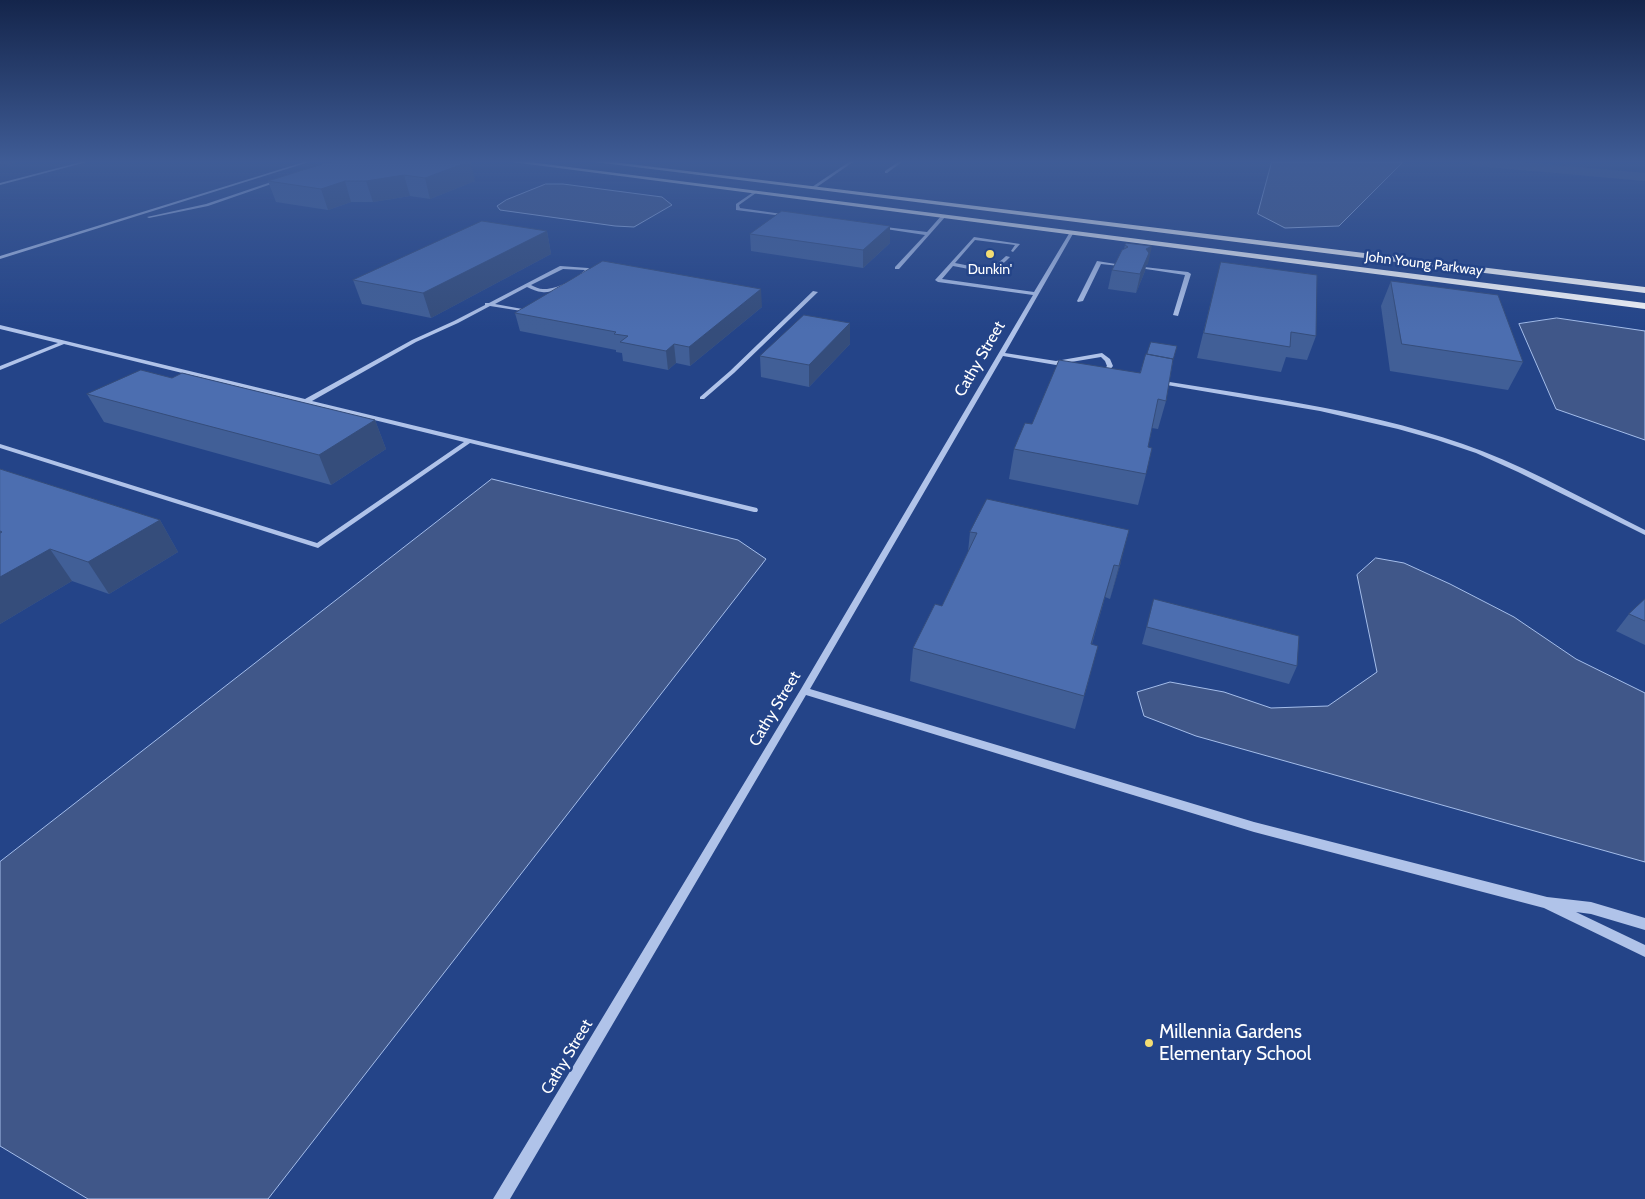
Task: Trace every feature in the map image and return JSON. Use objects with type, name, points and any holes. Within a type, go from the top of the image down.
[{"type":"highway","name":"John Young Parkway","points":[[960,218],[1645,306]]},
{"type":"highway","name":"John Young Parkway","points":[[1058,218],[1645,290]]},
{"type":"highway","points":[[1072,232],[1106,230],[1190,234]]},
{"type":"street","points":[[0,258],[129,218]]},
{"type":"street","points":[[97,228],[145,218]]},
{"type":"street","points":[[897,268],[942,218]]},
{"type":"street","points":[[871,226],[928,234]]},
{"type":"street","name":"Cathy Street","points":[[501,1199],[804,691],[1072,232]]},
{"type":"street","points":[[1013,251],[1018,244],[974,238],[938,280],[1036,294]]},
{"type":"street","points":[[952,264],[992,270],[999,267],[1008,257]]},
{"type":"street","points":[[1080,301],[1099,262],[1120,265]]},
{"type":"street","points":[[306,402],[414,341],[456,322],[487,304],[562,268],[588,269],[586,273],[551,291],[536,291],[528,285]]},
{"type":"street","points":[[1146,268],[1188,274],[1176,315]]},
{"type":"street","points":[[702,398],[732,372],[815,292]]},
{"type":"street","points":[[487,304],[526,311]]},
{"type":"street","points":[[0,328],[754,510]]},
{"type":"street","points":[[0,368],[63,343]]},
{"type":"street","points":[[1002,354],[1079,368]]},
{"type":"street","points":[[1053,363],[1102,355],[1110,366],[1105,372]]},
{"type":"street","points":[[1097,371],[1115,374]]},
{"type":"street","points":[[1152,381],[1351,415],[1411,430],[1478,452],[1534,475],[1645,533]]},
{"type":"street","points":[[0,446],[318,546],[469,441]]},
{"type":"street","points":[[804,691],[1254,827],[1547,904],[1591,908],[1645,924]]},
{"type":"street","points":[[1547,904],[1645,951]]},
{"type":"water","points":[[557,218],[650,218],[634,227]]},
{"type":"water","points":[[1266,218],[1347,218],[1339,226],[1285,228]]},
{"type":"water","points":[[1557,318],[1645,331],[1645,440],[1556,409],[1519,324]]},
{"type":"water","points":[[492,479],[738,540],[766,559],[268,1199],[88,1199],[0,1146],[0,862]]},
{"type":"water","points":[[1376,558],[1404,563],[1450,584],[1514,617],[1576,659],[1645,693],[1645,862],[1196,736],[1144,716],[1137,692],[1170,682],[1224,692],[1271,708],[1328,706],[1377,672],[1357,575]]},
{"type":"building","points":[[772,218],[832,218],[890,226],[863,250],[750,234]]},
{"type":"building","points":[[482,221],[547,231],[423,293],[353,280]]},
{"type":"building","points":[[1126,243],[1152,246],[1146,249],[1149,253],[1140,274],[1112,270],[1122,250],[1128,247],[1125,245]]},
{"type":"building","points":[[603,261],[761,289],[689,347],[674,344],[666,351],[620,342],[628,336],[614,334],[616,332],[515,313]]},
{"type":"building","points":[[1221,262],[1317,275],[1316,336],[1291,332],[1290,347],[1204,333]]},
{"type":"building","points":[[1391,281],[1498,295],[1523,362],[1402,344]]},
{"type":"building","points":[[804,315],[850,323],[809,365],[760,356]]},
{"type":"building","points":[[1151,342],[1177,346],[1173,360],[1147,354]]},
{"type":"building","points":[[1146,354],[1173,359],[1166,401],[1158,399],[1148,447],[1152,448],[1146,474],[1014,449],[1025,423],[1032,424],[1059,360],[1140,373]]},
{"type":"building","points":[[141,370],[172,378],[182,373],[375,420],[319,455],[87,394]]},
{"type":"building","points":[[0,469],[160,520],[88,562],[50,549],[0,577],[0,533],[2,532],[0,531]]},
{"type":"building","points":[[987,499],[1129,530],[1119,566],[1114,565],[1091,644],[1098,646],[1084,696],[913,648],[935,604],[942,606],[977,533],[970,532]]},
{"type":"building","points":[[1154,599],[1299,636],[1297,666],[1147,627]]},
{"type":"building","points":[[1645,599],[1645,621],[1629,614]]},
{"type":"place","name":"Dunkin'","points":[[990,254]]},
{"type":"place","name":"Millennia Gardens Elementary School","points":[[1149,1043]]}]
